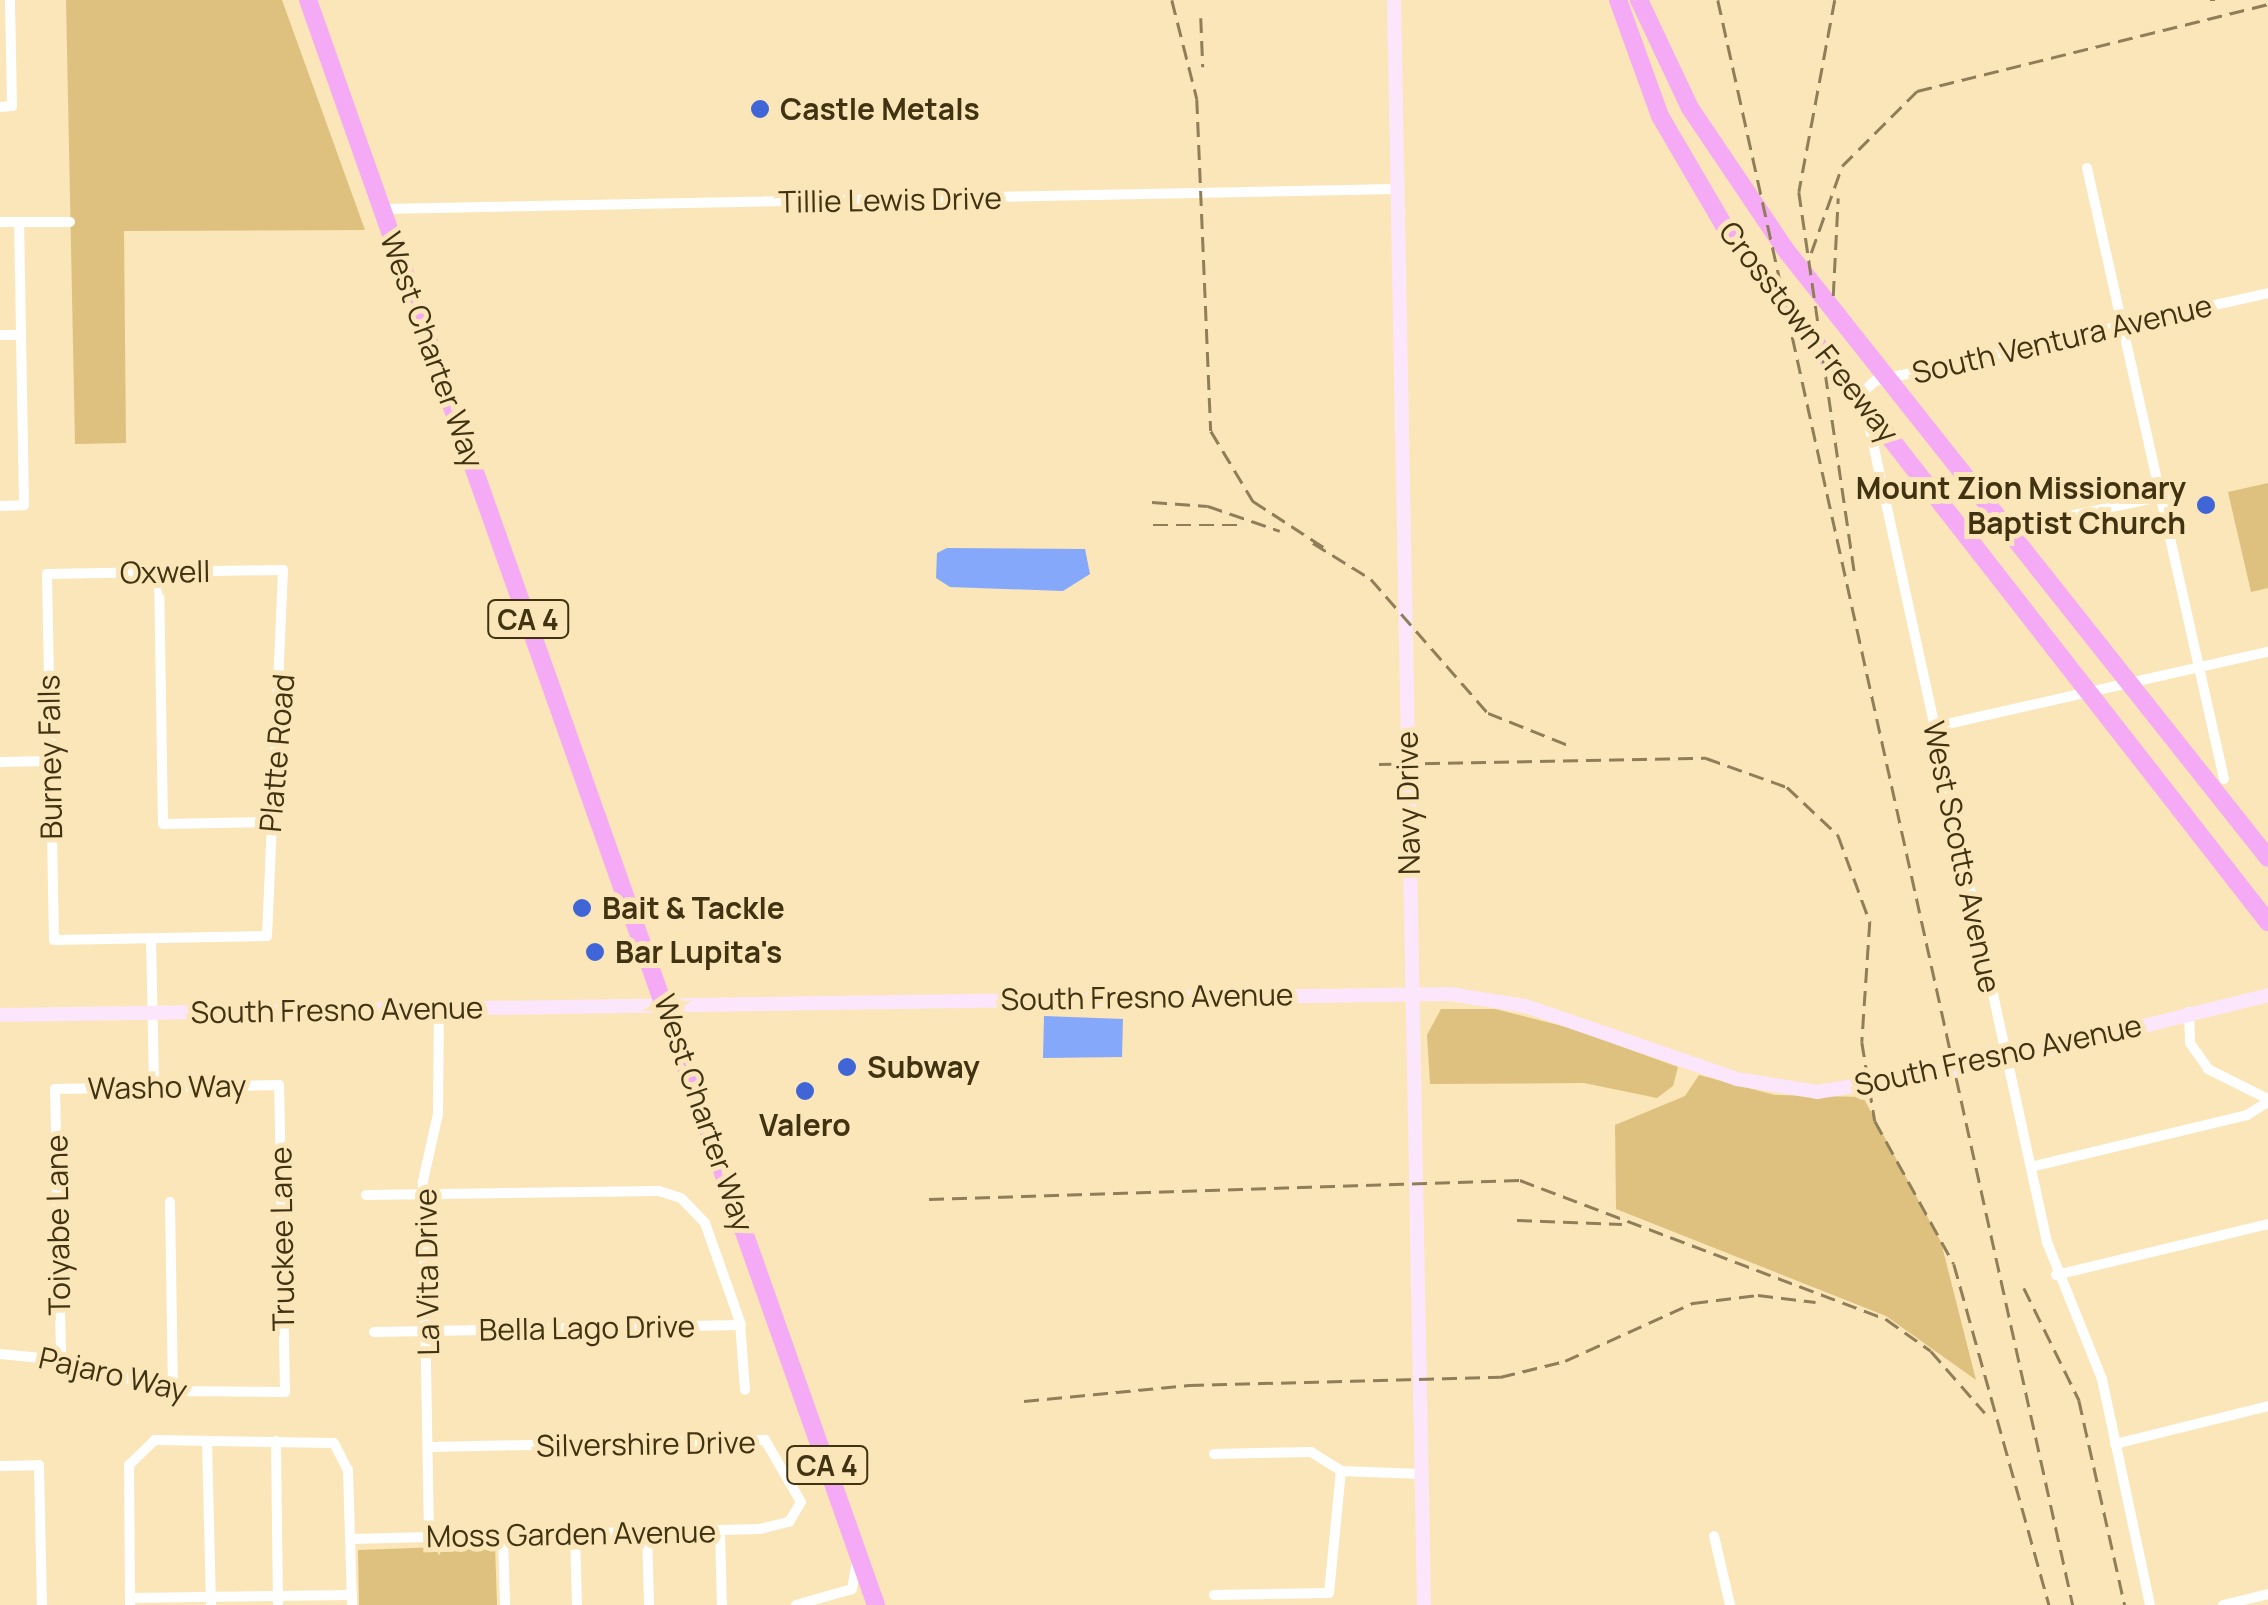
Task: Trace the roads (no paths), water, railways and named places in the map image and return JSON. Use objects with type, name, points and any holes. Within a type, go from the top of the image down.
[{"type":"highway","name":"West Charter Way","points":[[308,0],[876,1605]]},
{"type":"highway","name":"Crosstown Freeway","points":[[1618,0],[1660,116],[1714,211],[2268,922]]},
{"type":"highway","name":"Crosstown Freeway","points":[[1639,0],[1690,108],[1784,249],[2268,858]]},
{"type":"street","points":[[6,107],[10,0]]},
{"type":"street","name":"Navy Drive","points":[[1394,0],[1424,1605]]},
{"type":"street","points":[[2087,168],[2204,667],[2224,779]]},
{"type":"street","name":"Tillie Lewis Drive","points":[[383,209],[1396,189]]},
{"type":"street","points":[[0,222],[70,222]]},
{"type":"street","points":[[0,506],[24,505],[19,223]]},
{"type":"street","name":"South Ventura Avenue","points":[[1862,393],[1874,381],[2268,292]]},
{"type":"street","points":[[0,335],[21,335]]},
{"type":"street","name":"West Scotts Avenue","points":[[1862,393],[2056,1275],[2097,1362],[2150,1605]]},
{"type":"street","points":[[2026,525],[2165,496]]},
{"type":"street","name":"Oxwell","points":[[47,574],[283,570]]},
{"type":"street","name":"Platte Road","points":[[151,938],[267,936],[272,822],[285,684],[283,570]]},
{"type":"street","points":[[158,572],[163,824],[272,822]]},
{"type":"street","name":"Burney Falls","points":[[47,574],[54,940],[151,938]]},
{"type":"street","points":[[1934,728],[2268,652]]},
{"type":"street","points":[[0,762],[50,761]]},
{"type":"street","points":[[151,938],[154,1088]]},
{"type":"street","name":"South Fresno Avenue","points":[[0,1015],[1412,992],[1526,1006],[1781,1089],[1867,1087],[2007,1059],[2268,995]]},
{"type":"street","name":"La Vita Drive","points":[[429,1537],[423,1194],[438,1114],[439,1009]]},
{"type":"street","points":[[2031,1167],[2247,1115],[2268,1101],[2208,1070],[2190,1042],[2189,1012]]},
{"type":"street","name":"Washo Way","points":[[56,1089],[279,1085]]},
{"type":"street","name":"Truckee Lane","points":[[279,1085],[285,1392]]},
{"type":"street","name":"Toiyabe Lane","points":[[56,1089],[61,1360]]},
{"type":"street","points":[[366,1196],[681,1198],[705,1223],[741,1325],[745,1390]]},
{"type":"street","points":[[170,1202],[173,1392]]},
{"type":"street","points":[[2056,1275],[2268,1224]]},
{"type":"street","name":"Bella Lago Drive","points":[[374,1332],[741,1325]]},
{"type":"street","name":"Pajaro Way","points":[[0,1354],[61,1360],[173,1392],[285,1392]]},
{"type":"street","points":[[2115,1444],[2268,1406]]},
{"type":"street","name":"Silvershire Drive","points":[[430,1448],[766,1440],[799,1494],[789,1522]]},
{"type":"street","points":[[206,1441],[211,1601]]},
{"type":"street","points":[[276,1441],[278,1600]]},
{"type":"street","points":[[276,1441],[325,1441],[343,1454],[352,1600],[130,1601],[129,1465],[142,1446],[276,1441]]},
{"type":"street","points":[[1214,1454],[1311,1452],[1342,1471],[1422,1474]]},
{"type":"street","points":[[0,1466],[39,1465],[42,1605]]},
{"type":"street","points":[[1214,1595],[1335,1587],[1342,1471]]},
{"type":"street","name":"Moss Garden Avenue","points":[[351,1539],[720,1530],[789,1522]]},
{"type":"street","points":[[720,1530],[722,1605]]},
{"type":"street","points":[[648,1532],[648,1605]]},
{"type":"street","points":[[575,1533],[577,1605]]},
{"type":"street","points":[[503,1536],[505,1605]]},
{"type":"street","points":[[1714,1536],[1730,1605]]},
{"type":"street","points":[[796,1605],[852,1589],[858,1556]]},
{"type":"street","points":[[2224,1605],[2268,1594]]},
{"type":"water","points":[[947,548],[1085,549],[1090,574],[1063,591],[950,587],[936,578],[937,553]]},
{"type":"water","points":[[1044,1016],[1123,1019],[1122,1057],[1043,1058]]},
{"type":"railway","points":[[1172,0],[1197,99],[1211,431],[1253,501],[1325,548]]},
{"type":"railway","points":[[1718,0],[2073,1605]]},
{"type":"railway","points":[[1835,0],[1799,192],[1855,574]]},
{"type":"railway","points":[[2210,0],[2215,0]]},
{"type":"railway","points":[[1811,253],[1842,166],[1917,91],[2268,4]]},
{"type":"railway","points":[[1201,18],[1203,67]]},
{"type":"railway","points":[[1833,296],[1838,198]]},
{"type":"railway","points":[[1152,502],[1208,506],[1280,531]]},
{"type":"railway","points":[[1153,525],[1243,525]]},
{"type":"railway","points":[[1313,543],[1371,579],[1488,713],[1568,745]]},
{"type":"railway","points":[[1379,764],[1706,758],[1787,787],[1838,835],[1870,922],[1862,1042],[1875,1121],[1954,1264],[2049,1605]]},
{"type":"railway","points":[[929,1199],[1520,1180],[1886,1319],[1931,1351],[1985,1413]]},
{"type":"railway","points":[[1517,1220],[1622,1224]]},
{"type":"railway","points":[[2024,1288],[2079,1400],[2125,1605]]},
{"type":"railway","points":[[1024,1401],[1189,1385],[1500,1377],[1565,1361],[1693,1303],[1758,1295],[1816,1302]]},
{"type":"place","name":"Castle Metals","points":[[760,109]]},
{"type":"place","name":"Mount Zion Missionary Baptist Church","points":[[2206,505]]},
{"type":"place","name":"Bait & Tackle","points":[[582,908]]},
{"type":"place","name":"Bar Lupita's","points":[[595,952]]},
{"type":"place","name":"Subway","points":[[847,1067]]},
{"type":"place","name":"Valero","points":[[805,1091]]}]
